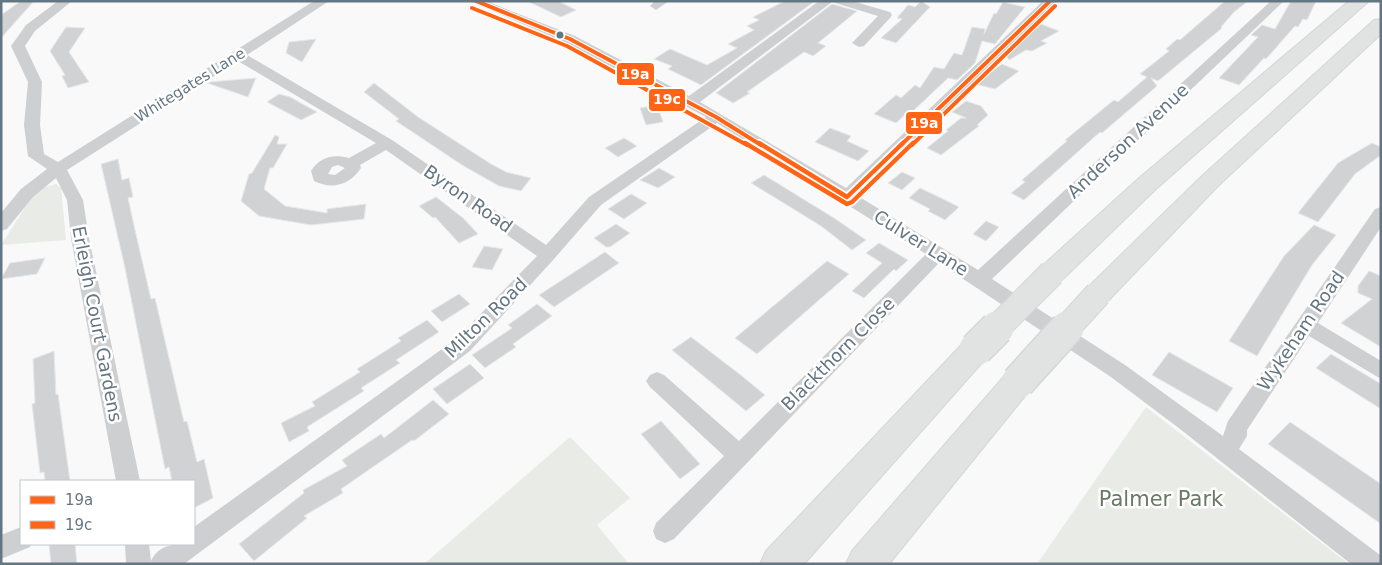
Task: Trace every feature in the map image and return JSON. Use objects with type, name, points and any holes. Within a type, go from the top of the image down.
[{"type":"main road","points":[[779,564],[976,349],[1052,273],[1162,171],[1360,1]]},
{"type":"main road","points":[[865,564],[1018,382],[1098,294],[1210,181],[1381,24]]},
{"type":"street","points":[[46,1],[65,2]]},
{"type":"street","name":"Whitegates Lane","points":[[1,225],[27,193],[58,169],[323,1]]},
{"type":"street","name":"Culver Lane","points":[[475,1],[570,39],[690,102],[938,253],[1118,371],[1371,564]]},
{"type":"street","points":[[690,102],[827,1]]},
{"type":"street","points":[[838,1],[886,15]]},
{"type":"street","points":[[847,197],[1050,1]]},
{"type":"street","name":"Anderson Avenue","points":[[979,280],[1278,1]]},
{"type":"street","points":[[1,49],[18,46],[30,28],[65,2]]},
{"type":"street","points":[[859,43],[895,6]]},
{"type":"street","points":[[18,46],[35,82],[32,124],[36,156],[58,169]]},
{"type":"street","name":"Byron Road","points":[[238,55],[387,143],[548,255]]},
{"type":"street","name":"Milton Road","points":[[195,540],[463,345],[548,255],[595,201],[716,117]]},
{"type":"street","points":[[351,163],[387,143]]},
{"type":"street","name":"Erleigh Court Gardens","points":[[58,169],[75,200],[80,238],[128,480]]},
{"type":"street","name":"Wykeham Road","points":[[1233,457],[1236,428],[1378,221]]},
{"type":"street","name":"Blackthorn Close","points":[[665,531],[938,253]]},
{"type":"street","points":[[1306,325],[1381,371]]},
{"type":"street","points":[[657,381],[739,455]]},
{"type":"street","points":[[1,547],[20,539]]},
{"type":"street","points":[[137,545],[139,564]]},
{"type":"street","points":[[163,564],[189,545]]},
{"type":"green space","points":[[56,184],[61,188],[66,240],[1,245],[33,195],[41,188]]},
{"type":"green space","name":"Palmer Park","points":[[1146,407],[1349,564],[1037,564]]},
{"type":"green space","points":[[570,437],[630,498],[597,525],[629,564],[424,564]]},
{"type":"building","points":[[21,1],[34,1],[1,38],[1,15]]},
{"type":"building","points":[[527,1],[558,1],[576,10],[561,17]]},
{"type":"building","points":[[785,1],[815,1],[701,85],[668,69],[672,66],[654,59],[670,49],[707,65],[737,48],[728,44],[754,30],[747,26],[759,20],[753,17]]},
{"type":"building","points":[[921,1],[930,7],[896,43],[881,38],[902,19],[897,18],[908,5],[915,7]]},
{"type":"building","points":[[1225,1],[1248,1],[1234,12],[1222,28],[1158,81],[1151,78],[1157,86],[1102,133],[1100,132],[1024,200],[1011,193],[1025,182],[1022,180],[1067,141],[1065,140],[1114,100],[1118,102],[1147,77],[1140,74],[1169,51],[1166,49],[1177,39],[1180,40]]},
{"type":"building","points":[[1291,1],[1316,1],[1307,20],[1303,19],[1298,27],[1295,26],[1266,59],[1264,58],[1239,85],[1219,78],[1258,37],[1251,35],[1262,25],[1275,29]]},
{"type":"building","points":[[1003,2],[1025,7],[995,44],[982,41],[975,63],[957,80],[948,78],[912,112],[910,110],[896,123],[874,114],[896,95],[901,98],[915,85],[920,88],[934,67],[944,69],[954,53],[962,55],[972,27],[985,29],[984,34],[994,13],[996,14]]},
{"type":"building","points":[[832,4],[857,11],[818,43],[826,46],[813,56],[804,52],[747,92],[750,93],[733,103],[716,93]]},
{"type":"building","points":[[1041,24],[1059,31],[1041,41],[1047,43],[1032,51],[1026,50],[1009,60],[1005,54]]},
{"type":"building","points":[[66,27],[85,28],[69,52],[89,82],[68,88],[62,76],[65,75],[50,51]]},
{"type":"building","points":[[316,39],[302,62],[286,53],[289,42]]},
{"type":"building","points":[[1002,64],[1019,71],[995,89],[975,84]]},
{"type":"building","points":[[256,78],[248,97],[207,83],[209,82]]},
{"type":"building","points":[[374,83],[418,117],[491,164],[506,172],[531,178],[521,191],[499,186],[462,165],[396,121],[399,119],[364,92]]},
{"type":"building","points":[[279,94],[290,97],[317,112],[301,120],[267,102]]},
{"type":"building","points":[[966,101],[981,106],[988,115],[977,125],[979,126],[941,155],[927,148],[961,118],[966,118],[952,112]]},
{"type":"building","points":[[657,105],[663,122],[646,125],[640,108]]},
{"type":"building","points":[[830,128],[851,136],[847,141],[869,151],[858,161],[815,142]]},
{"type":"building","points":[[275,135],[279,137],[277,144],[287,144],[273,168],[270,168],[264,189],[285,206],[327,213],[327,209],[366,204],[364,219],[311,225],[259,216],[241,201],[249,174],[252,173]]},
{"type":"building","points":[[624,138],[637,146],[618,157],[605,148]]},
{"type":"building","points":[[1372,143],[1381,147],[1381,155],[1355,174],[1318,222],[1298,213],[1338,163]]},
{"type":"building","points":[[118,159],[122,180],[129,178],[133,197],[128,198],[151,299],[155,298],[184,422],[187,421],[197,462],[204,459],[213,498],[195,507],[195,480],[172,480],[169,467],[165,469],[125,268],[101,164]]},
{"type":"building","points":[[659,168],[675,177],[658,188],[640,180]]},
{"type":"building","points":[[902,172],[915,178],[902,190],[888,183]]},
{"type":"building","points":[[764,175],[866,240],[852,250],[821,226],[751,183]]},
{"type":"building","points":[[920,188],[959,207],[945,220],[928,211],[930,209],[909,198]]},
{"type":"building","points":[[631,194],[647,203],[624,219],[608,209]]},
{"type":"building","points":[[436,197],[463,218],[478,234],[459,243],[435,217],[433,218],[419,206]]},
{"type":"building","points":[[986,221],[999,227],[986,241],[973,234]]},
{"type":"building","points":[[616,224],[630,233],[610,247],[606,247],[594,238]]},
{"type":"building","points":[[1314,225],[1336,235],[1312,265],[1257,356],[1229,341],[1284,256]]},
{"type":"building","points":[[879,243],[908,260],[896,271],[894,269],[864,298],[852,291],[882,263],[866,253]]},
{"type":"building","points":[[484,246],[503,249],[492,270],[472,267]]},
{"type":"building","points":[[605,252],[619,263],[554,307],[539,295]]},
{"type":"building","points":[[45,258],[37,274],[1,279],[10,263]]},
{"type":"building","points":[[827,261],[849,274],[757,354],[735,338]]},
{"type":"building","points":[[1369,271],[1381,276],[1381,347],[1341,323],[1372,299],[1358,293],[1358,286]]},
{"type":"building","points":[[459,294],[470,304],[442,322],[431,311]]},
{"type":"building","points":[[537,304],[552,316],[513,344],[516,347],[485,368],[472,355],[512,328],[508,325]]},
{"type":"building","points":[[427,320],[439,332],[396,360],[400,363],[361,388],[364,391],[307,427],[309,431],[289,442],[281,423],[315,406],[312,402],[360,372],[357,369],[401,341],[398,338]]},
{"type":"building","points":[[691,337],[765,395],[746,411],[672,350]]},
{"type":"building","points":[[54,351],[56,395],[58,394],[70,480],[45,480],[44,472],[40,473],[32,404],[35,403],[33,359]]},
{"type":"building","points":[[1169,352],[1233,388],[1217,412],[1152,375]]},
{"type":"building","points":[[1331,354],[1381,384],[1381,409],[1316,368]]},
{"type":"building","points":[[470,364],[484,378],[447,404],[433,389]]},
{"type":"building","points":[[433,400],[449,414],[414,441],[412,440],[341,489],[343,493],[304,516],[307,518],[254,561],[239,544],[304,493],[303,490],[347,466],[342,460],[381,434],[384,438]]},
{"type":"building","points":[[661,421],[700,464],[680,479],[641,434]]},
{"type":"building","points":[[1290,422],[1381,484],[1381,524],[1268,444]]},
{"type":"building","points":[[49,545],[75,545],[77,564],[51,564]]},
{"type":"transit line","name":"19a","points":[[476,1],[570,39],[716,117],[847,197],[1050,1]]},
{"type":"transit line","name":"19c","points":[[472,8],[567,46],[712,124],[847,204],[852,202],[1055,6]]}]
